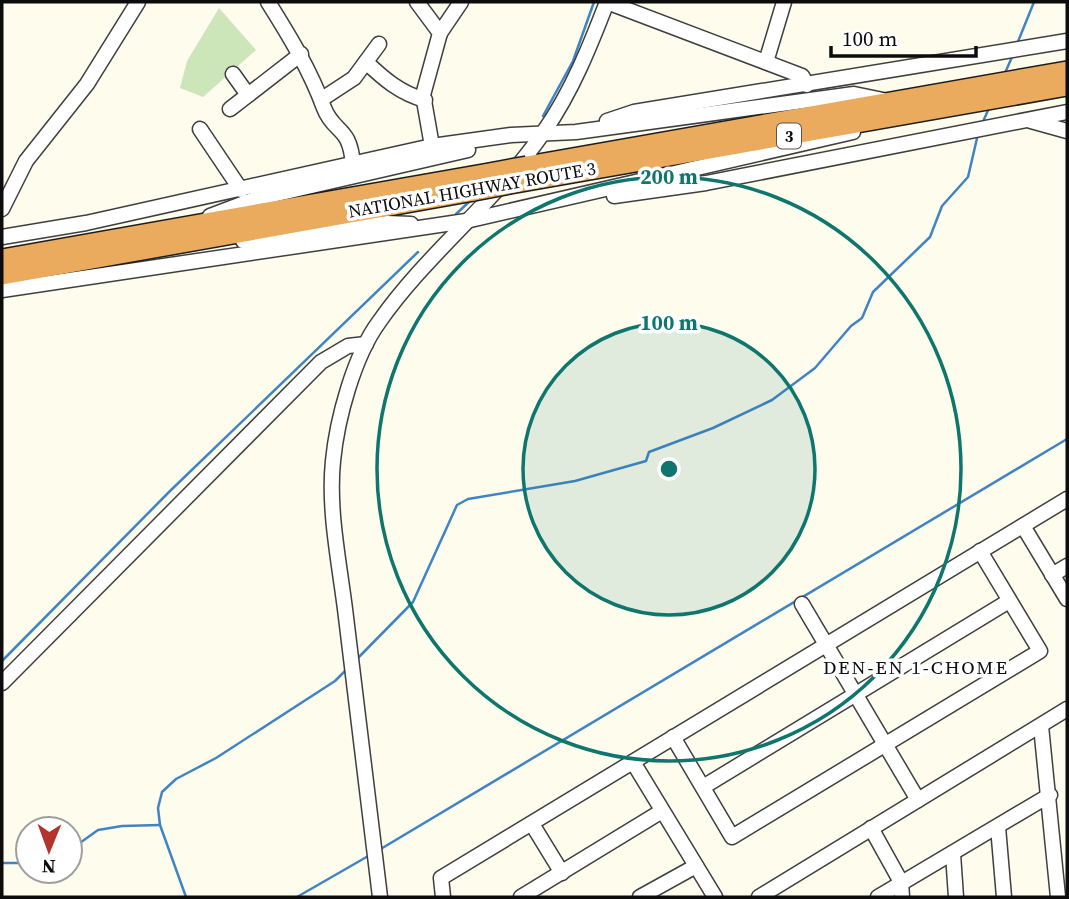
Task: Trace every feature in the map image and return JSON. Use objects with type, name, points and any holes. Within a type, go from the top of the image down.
[{"type":"highway","name":"NATIONAL HIGHWAY ROUTE 3","points":[[2,259],[1067,71]]},
{"type":"highway","name":"NATIONAL HIGHWAY ROUTE 3","points":[[2,275],[146,252],[232,233],[1067,86]]},
{"type":"street","points":[[2,209],[26,161],[88,84],[138,2]]},
{"type":"street","points":[[268,2],[301,54],[325,111],[348,137],[353,165]]},
{"type":"street","points":[[417,2],[440,33]]},
{"type":"street","points":[[432,146],[423,95],[440,33],[461,2]]},
{"type":"street","points":[[380,897],[335,526],[333,462],[344,404],[366,344],[379,322],[540,137],[567,94],[607,2],[802,76],[807,85]]},
{"type":"street","points":[[766,62],[784,2]]},
{"type":"street","points":[[576,132],[634,112],[1067,41]]},
{"type":"street","points":[[322,99],[354,78],[379,44]]},
{"type":"street","points":[[230,109],[301,54]]},
{"type":"street","points":[[366,62],[387,82],[409,96],[425,100]]},
{"type":"street","points":[[233,74],[248,95]]},
{"type":"street","points":[[179,228],[255,199],[496,144],[854,94],[887,101]]},
{"type":"street","points":[[540,206],[706,183],[1067,112]]},
{"type":"street","points":[[2,290],[370,238],[466,221],[834,137],[916,114]]},
{"type":"street","points":[[1025,120],[1067,131]]},
{"type":"street","points":[[200,129],[241,190]]},
{"type":"street","points":[[2,237],[86,223],[432,146],[540,137]]},
{"type":"street","points":[[146,252],[387,223],[433,225]]},
{"type":"street","points":[[2,683],[321,362],[348,346],[366,344]]},
{"type":"street","points":[[443,897],[441,878],[1067,499]]},
{"type":"street","points":[[1023,526],[1067,599]]},
{"type":"street","points":[[673,737],[732,837],[887,744],[1040,651],[980,551]]},
{"type":"street","points":[[1052,575],[1067,566]]},
{"type":"street","points":[[703,787],[1009,601]]},
{"type":"street","points":[[802,604],[918,800]]},
{"type":"street","points":[[759,897],[1067,709]]},
{"type":"street","points":[[1041,726],[1061,858],[1058,897]]},
{"type":"street","points":[[633,762],[715,897]]},
{"type":"street","points":[[878,897],[901,890],[953,854],[1050,795]]},
{"type":"street","points":[[521,897],[663,811]]},
{"type":"street","points":[[532,824],[562,873]]},
{"type":"street","points":[[998,827],[1004,897]]},
{"type":"street","points":[[871,828],[901,890]]},
{"type":"street","points":[[953,854],[956,897]]},
{"type":"street","points":[[640,897],[696,866]]},
{"type":"green space","points":[[219,8],[256,50],[203,97],[180,88],[187,61]]},
{"type":"waterway","points":[[543,116],[573,61],[594,2]]},
{"type":"waterway","points":[[1017,44],[1034,2]]},
{"type":"waterway","points":[[1005,73],[1012,57]]},
{"type":"waterway","points":[[982,124],[989,108]]},
{"type":"waterway","points":[[355,661],[413,602],[457,505],[468,499],[575,481],[646,461],[649,452],[713,428],[772,400],[815,368],[851,326],[862,318],[873,292],[930,237],[942,206],[968,177],[978,134]]},
{"type":"waterway","points":[[456,214],[470,201]]},
{"type":"waterway","points":[[2,661],[170,491],[418,252]]},
{"type":"waterway","points":[[379,850],[1067,439]]},
{"type":"waterway","points":[[186,897],[160,825],[158,808],[162,792],[176,779],[216,758],[335,681],[346,670]]},
{"type":"waterway","points":[[84,840],[98,830],[160,825]]},
{"type":"waterway","points":[[297,897],[370,855]]},
{"type":"waterway","points":[[2,863],[14,863]]},
{"type":"district","name":"DEN-EN 1-CHOME","points":[[916,667]]}]
